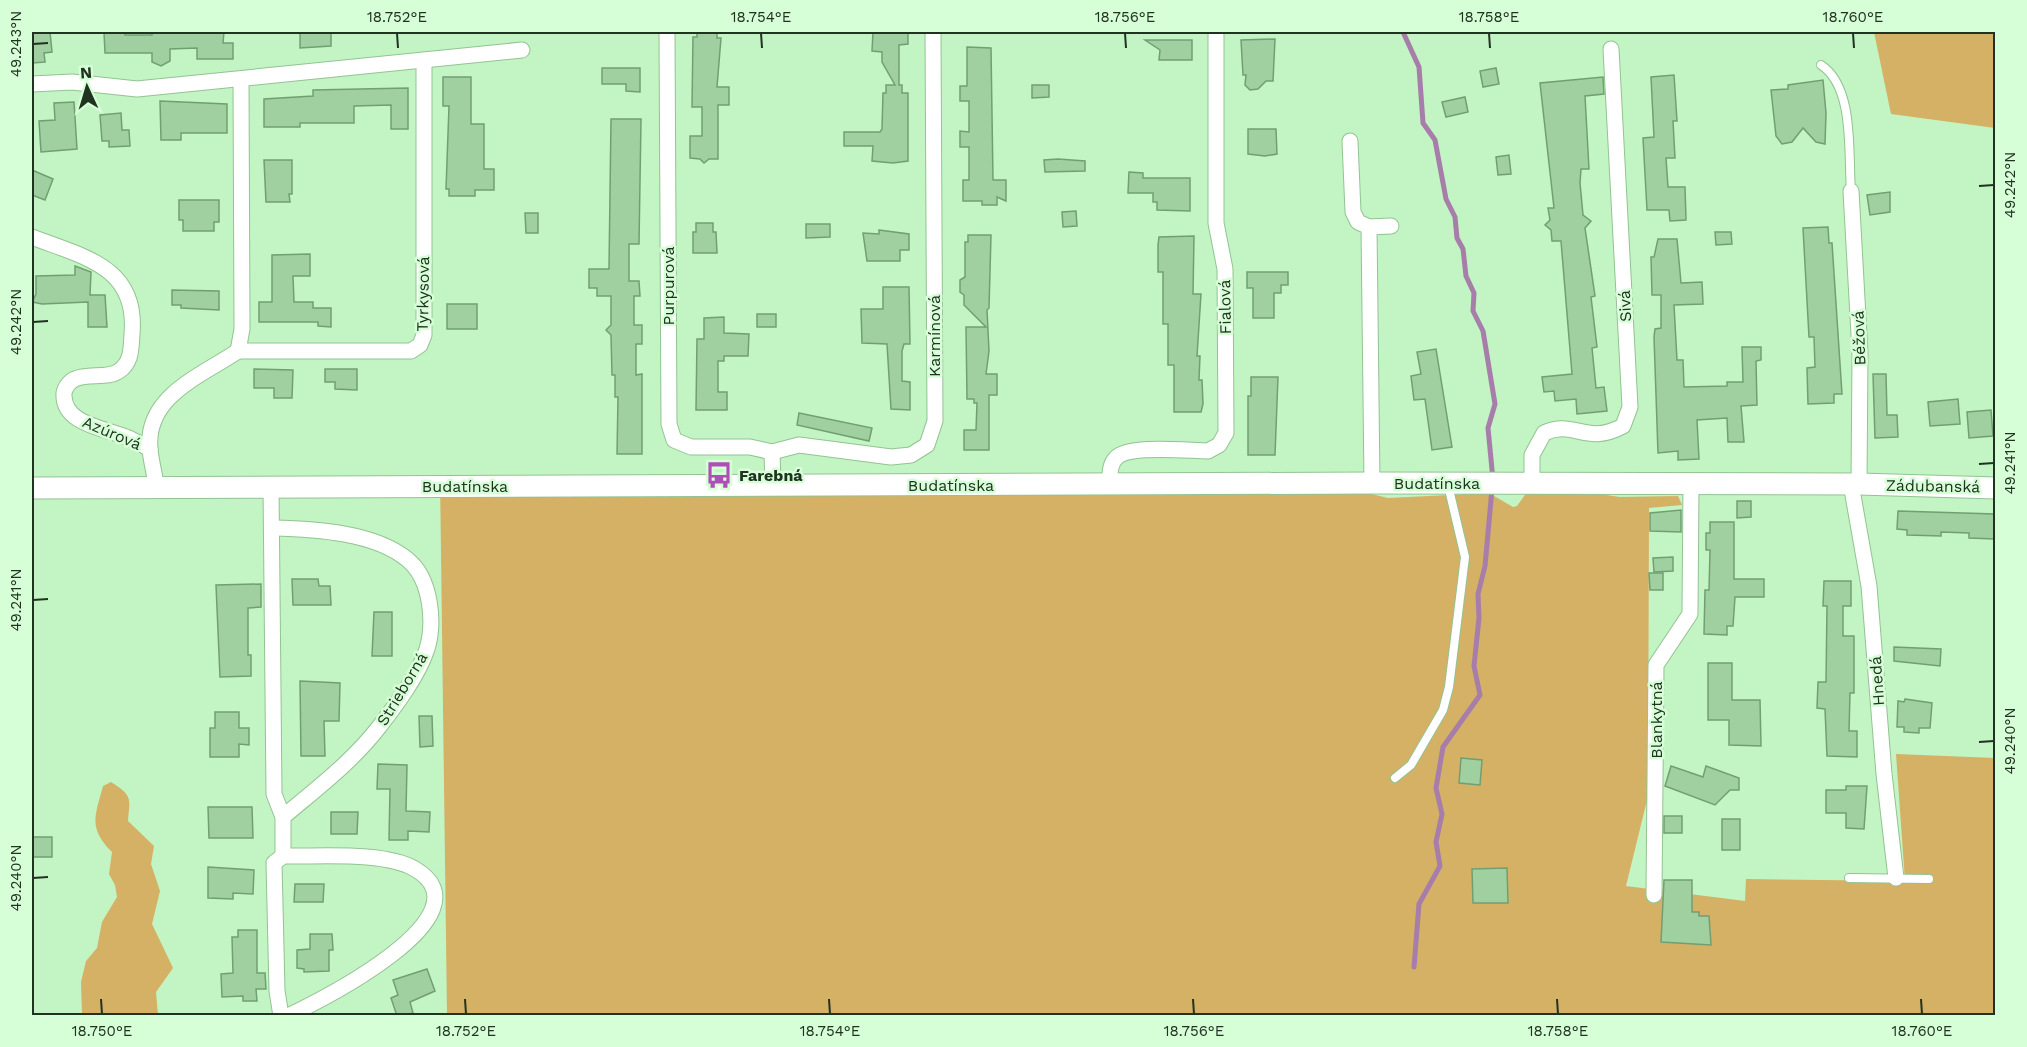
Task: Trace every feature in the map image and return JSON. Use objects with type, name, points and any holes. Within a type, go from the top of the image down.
[{"type":"street","name":"Purpurová","points":[[667,32],[669,424],[674,440],[691,447],[750,447],[772,452]]},
{"type":"street","name":"Karmínová","points":[[772,452],[799,445],[891,457],[911,455],[927,445],[935,421],[933,32]]},
{"type":"street","name":"Fialová","points":[[1110,485],[1111,465],[1117,456],[1130,450],[1208,451],[1219,446],[1226,433],[1225,269],[1216,223],[1216,32]]},
{"type":"street","name":"Sivá","points":[[1532,484],[1532,455],[1544,433],[1564,429],[1591,435],[1607,434],[1623,426],[1630,407],[1611,49]]},
{"type":"street","points":[[32,84],[72,82],[137,89],[522,50]]},
{"type":"street","name":"Tyrkysová","points":[[238,351],[411,351],[420,345],[424,335],[424,60]]},
{"type":"street","points":[[156,486],[150,449],[151,428],[157,410],[162,404],[238,351],[242,329],[241,79]]},
{"type":"street","points":[[1350,141],[1353,212],[1358,222],[1369,226],[1391,226]]},
{"type":"street","name":"Béžová","points":[[1851,191],[1860,353],[1861,484]]},
{"type":"street","points":[[1369,226],[1372,483]]},
{"type":"street","name":"Azúrová","points":[[32,237],[113,272],[128,293],[133,327],[130,358],[117,373],[73,379],[65,388],[64,399],[70,411],[79,420],[127,437],[150,449]]},
{"type":"street","points":[[772,452],[773,486]]},
{"type":"street","name":"Budatínska","points":[[32,488],[1372,483],[1861,484]]},
{"type":"street","name":"Blankytná","points":[[1654,895],[1656,665],[1690,614],[1691,484]]},
{"type":"street","name":"Zádubanská","points":[[1861,484],[1995,488]]},
{"type":"street","name":"Hnedá","points":[[1861,484],[1884,774],[1896,878]]},
{"type":"street","points":[[271,486],[274,794],[282,818],[283,855]]},
{"type":"street","name":"Strieborná","points":[[273,528],[315,529],[345,534],[382,546],[408,560],[423,577],[428,589],[429,610],[427,649],[401,696],[379,728],[356,754],[282,818]]},
{"type":"street","points":[[281,1016],[277,991],[274,863],[283,855],[394,862],[427,878],[433,890],[430,914],[420,928],[381,965],[342,990],[288,1016]]},
{"type":"lane","points":[[1821,65],[1832,72],[1841,87],[1845,104],[1851,191]]},
{"type":"lane","points":[[1395,777],[1411,765],[1443,710],[1449,687],[1465,557],[1448,484]]},
{"type":"lane","points":[[1849,878],[1929,879]]},
{"type":"shaded area","points":[[1874,32],[1995,32],[1995,128],[1891,114]]},
{"type":"shaded area","points":[[440,476],[1296,476],[1388,498],[1489,493],[1513,507],[1517,506],[1527,492],[1559,488],[1620,497],[1678,496],[1682,505],[1649,508],[1648,796],[1626,886],[1745,901],[1746,879],[1905,881],[1896,754],[1995,758],[1995,1015],[447,1015]]},
{"type":"shaded area","points":[[111,782],[127,794],[128,821],[154,846],[151,864],[160,891],[152,924],[173,968],[156,992],[158,1015],[82,1015],[81,982],[86,961],[97,948],[102,922],[117,897],[115,885],[109,874],[112,852],[104,844],[96,828],[96,814],[103,786]]},
{"type":"building","points":[[32,32],[50,32],[52,52],[44,53],[45,62],[32,63]]},
{"type":"building","points":[[104,32],[152,35],[152,32],[224,32],[223,43],[233,43],[233,59],[197,59],[197,48],[170,49],[170,61],[161,66],[152,62],[152,53],[105,53]]},
{"type":"building","points":[[300,32],[331,32],[331,46],[300,48]]},
{"type":"building","points":[[697,32],[717,32],[717,38],[721,38],[717,87],[729,87],[729,105],[718,105],[718,159],[709,159],[704,163],[700,159],[690,158],[690,136],[702,136],[702,107],[692,107],[693,37],[697,37]]},
{"type":"building","points":[[873,32],[908,32],[908,44],[899,45],[899,85],[902,85],[902,93],[908,93],[908,161],[893,163],[872,161],[873,146],[844,146],[844,132],[880,132],[883,93],[886,93],[886,85],[895,85],[882,62],[882,52],[872,51]]},
{"type":"building","points":[[1275,39],[1273,81],[1266,81],[1258,89],[1250,90],[1245,85],[1246,75],[1243,75],[1241,40]]},
{"type":"building","points":[[1145,40],[1192,40],[1192,60],[1159,60],[1160,50]]},
{"type":"building","points":[[967,47],[991,48],[993,180],[1006,180],[1006,201],[997,197],[997,205],[982,205],[982,201],[963,201],[963,180],[969,180],[969,147],[960,147],[960,131],[969,132],[969,101],[960,101],[960,86],[967,86]]},
{"type":"building","points":[[602,68],[640,68],[640,92],[626,91],[626,84],[602,84]]},
{"type":"building","points":[[1496,68],[1499,84],[1483,87],[1480,71]]},
{"type":"building","points":[[1674,75],[1677,121],[1673,121],[1675,158],[1666,158],[1668,187],[1685,187],[1686,220],[1670,221],[1669,210],[1647,210],[1643,138],[1654,137],[1651,77]]},
{"type":"building","points":[[443,77],[471,77],[471,124],[484,124],[484,169],[494,169],[494,190],[475,190],[475,196],[449,196],[449,189],[446,189],[449,106],[443,106]]},
{"type":"building","points":[[1603,77],[1604,94],[1585,96],[1589,169],[1581,169],[1580,183],[1583,215],[1591,221],[1585,228],[1595,296],[1591,297],[1597,347],[1592,348],[1596,388],[1604,387],[1607,411],[1577,414],[1576,399],[1555,401],[1554,391],[1544,392],[1542,377],[1572,374],[1561,241],[1552,241],[1551,230],[1545,225],[1550,220],[1548,208],[1554,208],[1540,83]]},
{"type":"building","points":[[1823,80],[1826,113],[1825,144],[1816,142],[1803,128],[1792,142],[1782,144],[1776,136],[1771,90],[1788,89],[1788,85]]},
{"type":"building","points":[[1032,85],[1049,85],[1049,97],[1032,98]]},
{"type":"building","points":[[408,88],[408,129],[391,129],[391,105],[354,106],[354,123],[300,123],[300,127],[264,127],[264,99],[313,96],[313,90]]},
{"type":"building","points":[[1465,97],[1468,112],[1446,117],[1442,102]]},
{"type":"building","points":[[160,101],[227,104],[227,133],[181,133],[181,140],[161,140]]},
{"type":"building","points":[[74,102],[77,149],[41,152],[39,121],[55,120],[54,103]]},
{"type":"building","points":[[121,113],[122,130],[129,130],[130,146],[109,147],[109,141],[102,141],[100,115]]},
{"type":"building","points":[[611,119],[641,119],[639,244],[629,244],[629,281],[639,281],[640,296],[634,296],[634,325],[642,325],[642,344],[636,344],[636,375],[642,374],[642,454],[617,454],[618,397],[615,397],[615,375],[612,375],[611,335],[606,330],[611,325],[611,296],[597,296],[597,288],[589,288],[589,269],[609,269]]},
{"type":"building","points":[[1248,129],[1276,129],[1277,154],[1265,156],[1248,154]]},
{"type":"building","points":[[1509,155],[1511,174],[1498,175],[1496,157]]},
{"type":"building","points":[[264,160],[292,160],[290,202],[266,202]]},
{"type":"building","points":[[1044,160],[1085,161],[1085,171],[1045,172]]},
{"type":"building","points":[[32,170],[53,179],[45,200],[32,195]]},
{"type":"building","points":[[1129,172],[1143,173],[1143,178],[1190,178],[1190,211],[1157,210],[1157,202],[1153,202],[1153,193],[1128,193]]},
{"type":"building","points":[[1890,192],[1890,212],[1870,215],[1867,195]]},
{"type":"building","points":[[179,200],[219,200],[219,222],[214,222],[214,231],[183,231],[183,220],[179,220]]},
{"type":"building","points":[[1076,211],[1077,226],[1063,227],[1062,212]]},
{"type":"building","points":[[525,213],[538,213],[538,233],[526,233]]},
{"type":"building","points":[[696,223],[713,223],[717,253],[693,253],[693,232],[696,232]]},
{"type":"building","points":[[806,224],[830,224],[830,237],[806,238]]},
{"type":"building","points":[[1828,227],[1829,243],[1832,243],[1842,394],[1834,394],[1834,403],[1808,404],[1807,368],[1815,367],[1814,337],[1809,337],[1803,228]]},
{"type":"building","points":[[879,230],[909,234],[909,250],[900,250],[900,261],[867,261],[863,233],[879,234]]},
{"type":"building","points":[[1715,232],[1731,232],[1732,244],[1716,245]]},
{"type":"building","points":[[968,235],[991,235],[989,308],[987,310],[989,351],[986,374],[997,374],[997,395],[989,395],[989,450],[964,450],[964,430],[976,430],[977,403],[974,403],[974,399],[967,399],[966,327],[986,327],[964,305],[964,295],[960,292],[960,280],[965,277],[965,242],[968,242]]},
{"type":"building","points":[[1194,236],[1193,294],[1201,294],[1197,356],[1200,356],[1199,380],[1202,380],[1203,404],[1201,412],[1174,412],[1174,365],[1168,365],[1168,324],[1163,324],[1163,272],[1158,272],[1158,245],[1159,237]]},
{"type":"building","points":[[1658,239],[1677,239],[1681,283],[1702,282],[1703,304],[1674,305],[1677,360],[1683,360],[1684,387],[1727,386],[1727,382],[1743,382],[1742,347],[1761,347],[1761,360],[1756,361],[1757,405],[1741,406],[1744,442],[1728,442],[1727,418],[1697,420],[1699,459],[1678,460],[1678,451],[1658,453],[1654,337],[1655,329],[1661,328],[1661,295],[1652,295],[1651,257],[1654,257]]},
{"type":"building","points":[[310,254],[310,276],[293,276],[294,302],[313,302],[313,308],[331,308],[331,327],[318,326],[318,322],[259,322],[259,302],[272,302],[272,255]]},
{"type":"building","points":[[75,266],[91,272],[90,295],[105,295],[107,327],[88,327],[88,302],[42,304],[32,302],[36,294],[36,276],[75,275]]},
{"type":"building","points":[[1247,272],[1288,272],[1288,285],[1281,285],[1281,293],[1274,293],[1274,318],[1253,318],[1253,288],[1247,288]]},
{"type":"building","points":[[883,287],[909,287],[910,344],[904,344],[902,351],[902,381],[910,382],[910,410],[891,409],[887,344],[862,343],[861,309],[883,309]]},
{"type":"building","points":[[172,290],[219,291],[219,310],[181,308],[181,305],[172,305]]},
{"type":"building","points":[[447,304],[477,304],[477,329],[447,329]]},
{"type":"building","points":[[757,314],[776,314],[776,327],[757,327]]},
{"type":"building","points":[[724,317],[724,333],[749,334],[748,356],[724,356],[724,361],[718,361],[718,392],[727,392],[727,410],[696,410],[697,339],[704,339],[704,318]]},
{"type":"building","points":[[1436,349],[1452,447],[1432,450],[1425,399],[1414,400],[1411,376],[1421,374],[1417,352]]},
{"type":"building","points":[[254,369],[293,370],[292,398],[274,398],[274,388],[254,388]]},
{"type":"building","points":[[325,369],[357,369],[357,390],[335,389],[335,382],[325,382]]},
{"type":"building","points":[[1873,374],[1886,374],[1887,415],[1897,415],[1898,437],[1875,438]]},
{"type":"building","points":[[1251,377],[1278,377],[1275,455],[1248,455],[1248,396],[1251,396]]},
{"type":"building","points":[[1958,399],[1960,424],[1930,426],[1928,402]]},
{"type":"building","points":[[1991,410],[1993,436],[1969,438],[1967,412]]},
{"type":"building","points":[[799,413],[872,428],[869,441],[797,425]]},
{"type":"building","points":[[1737,501],[1751,501],[1751,517],[1737,518]]},
{"type":"building","points":[[1681,510],[1681,532],[1650,531],[1650,513]]},
{"type":"building","points":[[1898,511],[1995,514],[1995,539],[1969,538],[1969,533],[1941,532],[1941,536],[1907,535],[1907,530],[1897,529]]},
{"type":"building","points":[[1710,522],[1734,522],[1734,579],[1764,579],[1764,597],[1735,597],[1733,626],[1727,626],[1727,635],[1704,634],[1705,590],[1709,590],[1710,550],[1706,550],[1706,533],[1710,533]]},
{"type":"building","points":[[1673,557],[1673,571],[1654,572],[1653,558]]},
{"type":"building","points":[[1649,573],[1663,573],[1663,590],[1650,590]]},
{"type":"building","points":[[292,579],[318,579],[319,586],[330,586],[331,605],[293,605]]},
{"type":"building","points":[[1824,581],[1851,581],[1851,606],[1843,606],[1843,636],[1854,636],[1854,693],[1850,693],[1849,731],[1857,731],[1857,757],[1827,756],[1825,709],[1817,708],[1818,682],[1826,682],[1827,606],[1823,606]]},
{"type":"building","points":[[261,584],[261,607],[248,608],[248,655],[251,655],[251,676],[220,677],[216,585]]},
{"type":"building","points":[[374,612],[392,612],[392,656],[372,656]]},
{"type":"building","points":[[1894,647],[1941,649],[1940,666],[1894,661]]},
{"type":"building","points":[[1708,663],[1732,663],[1732,700],[1760,700],[1761,746],[1729,745],[1729,720],[1708,720]]},
{"type":"building","points":[[300,681],[340,683],[339,721],[324,721],[325,756],[301,756]]},
{"type":"building","points":[[1905,699],[1932,703],[1930,728],[1919,728],[1919,733],[1904,732],[1904,727],[1897,727],[1898,701],[1904,702]]},
{"type":"building","points":[[215,712],[239,712],[239,728],[249,728],[249,745],[239,744],[239,757],[210,757],[210,728],[215,728]]},
{"type":"building","points":[[419,716],[432,716],[433,746],[420,747]]},
{"type":"building","points":[[1461,758],[1482,760],[1480,785],[1459,783]]},
{"type":"building","points":[[378,764],[407,765],[406,811],[430,812],[429,832],[408,831],[408,840],[389,840],[390,789],[377,789]]},
{"type":"building","points":[[1671,766],[1703,777],[1706,766],[1739,778],[1739,790],[1730,790],[1715,805],[1665,786]]},
{"type":"building","points":[[1846,786],[1867,786],[1864,829],[1846,828],[1846,813],[1826,813],[1826,790],[1846,790]]},
{"type":"building","points":[[208,807],[252,807],[253,838],[209,838]]},
{"type":"building","points":[[331,812],[358,812],[357,834],[331,834]]},
{"type":"building","points":[[1664,816],[1682,816],[1682,833],[1664,833]]},
{"type":"building","points":[[1722,819],[1740,819],[1740,850],[1722,850]]},
{"type":"building","points":[[32,837],[52,837],[52,857],[32,857]]},
{"type":"building","points":[[208,867],[254,870],[253,894],[233,893],[233,899],[208,898]]},
{"type":"building","points":[[1507,868],[1508,903],[1473,903],[1472,869]]},
{"type":"building","points":[[1664,880],[1692,880],[1692,912],[1699,912],[1699,916],[1709,916],[1711,945],[1661,942]]},
{"type":"building","points":[[295,884],[324,884],[323,902],[294,902]]},
{"type":"building","points":[[238,930],[257,930],[257,973],[265,973],[266,989],[256,989],[257,1001],[243,1001],[243,996],[222,997],[221,974],[233,973],[232,937],[238,937]]},
{"type":"building","points":[[310,934],[332,934],[333,950],[329,950],[329,971],[304,972],[304,969],[297,968],[297,950],[310,949]]},
{"type":"building","points":[[427,969],[435,991],[410,1002],[413,1013],[397,1016],[391,998],[398,995],[393,980]]},
{"type":"waterway","points":[[1403,32],[1419,67],[1423,123],[1435,140],[1446,199],[1455,217],[1457,238],[1463,249],[1466,276],[1474,293],[1473,311],[1483,331],[1495,404],[1488,428],[1493,480]]},
{"type":"waterway","points":[[1414,967],[1419,904],[1440,866],[1436,842],[1442,814],[1436,788],[1443,747],[1480,695],[1474,666],[1479,618],[1478,594],[1485,566],[1492,489]]},
{"type":"place","name":"Farebná","points":[[719,475]]}]
